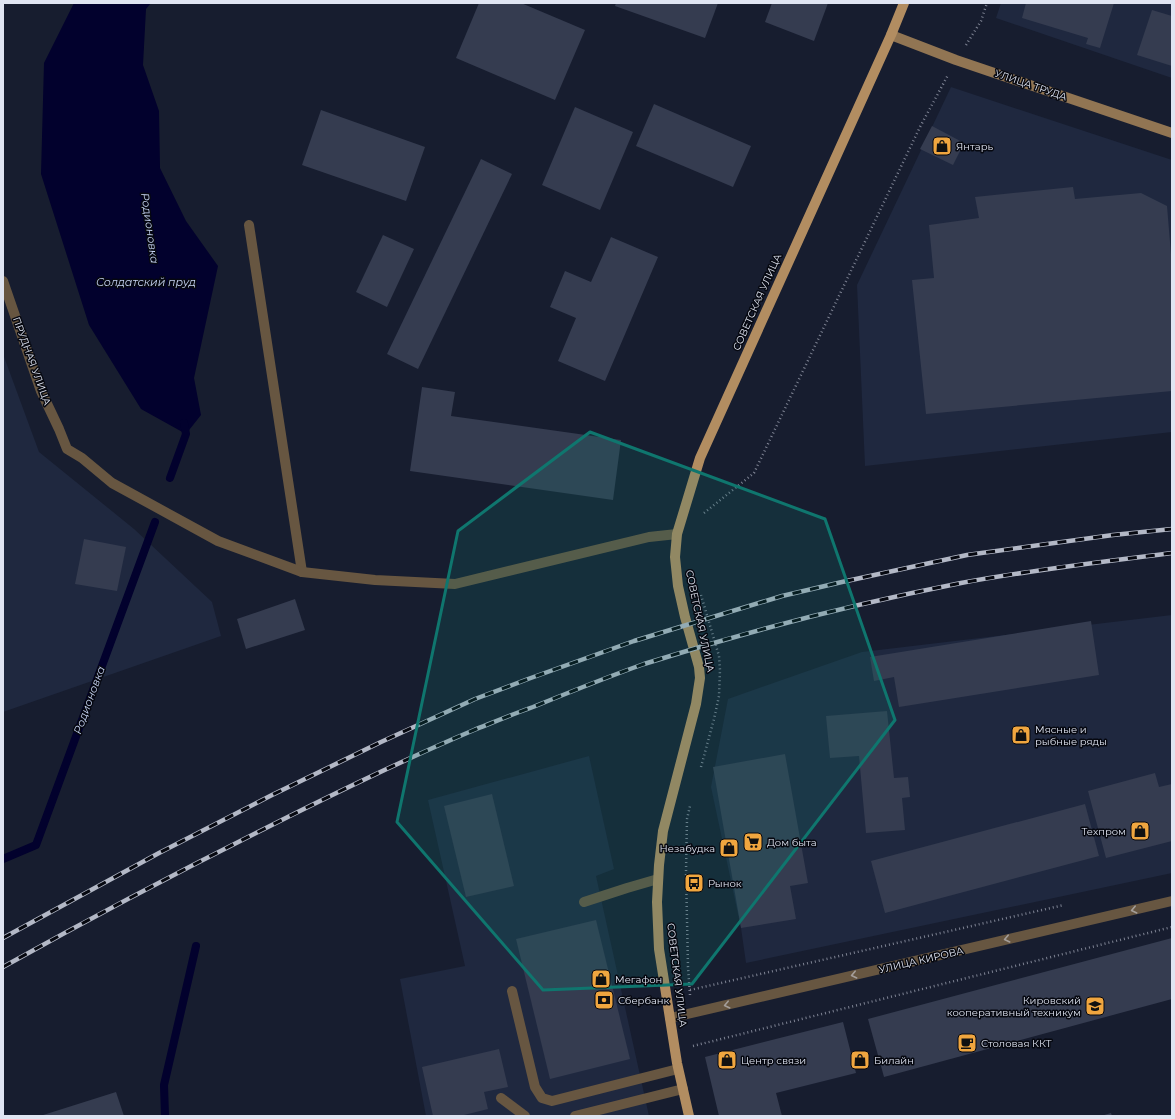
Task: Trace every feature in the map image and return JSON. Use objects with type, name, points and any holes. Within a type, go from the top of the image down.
[{"type":"main road","name":"СОВЕТСКАЯ УЛИЦА","points":[[689,1116],[678,1069],[659,949],[657,902],[663,831],[696,704],[700,678],[700,667],[678,586],[675,557],[677,534],[700,458],[891,35],[904,3]]},
{"type":"street","name":"УЛИЦА ТРУДА","points":[[891,35],[956,60],[1172,133]]},
{"type":"street","points":[[248,225],[302,572]]},
{"type":"street","name":"ПРУДНАЯ УЛИЦА","points":[[3,280],[41,391],[67,449],[82,458],[112,483],[218,541],[302,572],[375,580],[455,584],[649,537],[677,534]]},
{"type":"street","points":[[584,902],[658,880]]},
{"type":"street","name":"УЛИЦА КИРОВА","points":[[670,1018],[1172,901]]},
{"type":"street","points":[[512,992],[535,1087],[542,1098],[552,1101],[678,1069]]},
{"type":"street","points":[[575,1116],[683,1089]]},
{"type":"street","points":[[501,1098],[525,1116]]},
{"type":"path","points":[[700,516],[754,472],[920,127],[956,60],[981,21],[987,3]]},
{"type":"path","points":[[700,593],[719,656],[720,670],[719,696],[716,711],[700,767]]},
{"type":"path","points":[[690,1013],[686,872],[688,819],[692,800]]},
{"type":"path","points":[[690,990],[1071,904]]},
{"type":"path","points":[[694,1052],[693,1045],[1172,927]]},
{"type":"highlighted area","points":[[590,432],[825,519],[895,720],[692,984],[543,990],[397,822],[458,531]]},
{"type":"shaded area","points":[[1001,3],[1172,3],[1172,78],[996,18]]},
{"type":"shaded area","points":[[951,87],[1172,160],[1172,432],[865,466],[857,285]]},
{"type":"shaded area","points":[[3,354],[39,452],[134,529],[212,602],[221,636],[3,712]]},
{"type":"shaded area","points":[[1172,615],[1172,873],[746,963],[741,928],[711,787],[728,699],[862,652]]},
{"type":"shaded area","points":[[589,756],[614,869],[596,876],[649,1116],[426,1116],[400,979],[465,966],[428,800]]},
{"type":"water","name":"Солдатский пруд","points":[[74,3],[151,3],[146,9],[143,65],[159,111],[160,168],[186,221],[218,266],[194,378],[201,415],[186,434],[141,409],[89,325],[41,174],[44,63]]},
{"type":"building","points":[[479,3],[521,3],[585,30],[555,100],[456,58]]},
{"type":"building","points":[[616,3],[718,3],[705,38],[615,6]]},
{"type":"building","points":[[772,3],[828,3],[814,41],[765,22]]},
{"type":"building","points":[[1026,3],[1114,3],[1100,48],[1086,44],[1088,38],[1022,18]]},
{"type":"building","points":[[1152,10],[1172,16],[1172,66],[1137,55]]},
{"type":"building","points":[[654,104],[751,146],[733,187],[636,146]]},
{"type":"building","points":[[575,107],[633,132],[600,210],[542,185]]},
{"type":"building","points":[[321,110],[425,147],[406,201],[302,165]]},
{"type":"building","name":"Янтарь","points":[[932,126],[964,143],[953,165],[920,149]]},
{"type":"building","points":[[481,159],[512,174],[418,369],[387,354]]},
{"type":"building","points":[[1073,187],[1075,199],[1141,193],[1167,206],[1172,266],[1172,391],[926,414],[912,280],[934,278],[929,225],[979,218],[975,197]]},
{"type":"building","points":[[383,235],[414,249],[387,307],[356,292]]},
{"type":"building","points":[[611,237],[658,257],[605,381],[558,361],[576,318],[550,307],[565,271],[591,282]]},
{"type":"building","points":[[422,387],[455,392],[451,416],[621,440],[613,500],[410,471]]},
{"type":"building","points":[[84,539],[126,547],[117,591],[75,584]]},
{"type":"building","points":[[295,599],[305,630],[246,649],[237,619]]},
{"type":"building","points":[[1091,621],[1099,675],[899,707],[894,677],[874,681],[870,657]]},
{"type":"building","points":[[887,711],[894,778],[908,777],[910,797],[902,798],[905,830],[866,833],[859,756],[830,758],[826,716]]},
{"type":"building","points":[[785,754],[808,883],[790,886],[796,919],[741,928],[713,767]]},
{"type":"building","points":[[1155,773],[1159,787],[1172,784],[1172,841],[1106,858],[1088,791]]},
{"type":"building","points":[[492,794],[514,886],[466,897],[444,806]]},
{"type":"building","points":[[1085,804],[1099,856],[885,913],[871,861]]},
{"type":"building","points":[[596,920],[630,1059],[550,1079],[516,939]]},
{"type":"building","points":[[1172,938],[1172,999],[884,1077],[868,1019]]},
{"type":"building","points":[[843,1022],[856,1073],[776,1093],[782,1116],[719,1116],[705,1057]]},
{"type":"building","points":[[499,1049],[508,1087],[484,1092],[488,1109],[460,1116],[433,1116],[422,1067]]},
{"type":"building","points":[[116,1092],[124,1116],[40,1116]]},
{"type":"building","points":[[1111,1113],[1112,1116],[1101,1116]]},
{"type":"waterway","name":"Родионовка","points":[[170,478],[186,434],[184,423]]},
{"type":"waterway","name":"Родионовка","points":[[3,859],[36,845],[155,522]]},
{"type":"waterway","points":[[165,1116],[164,1085],[196,946]]},
{"type":"railway","points":[[3,938],[159,853],[272,795],[381,742],[475,699],[634,641],[782,596],[967,555],[1113,535],[1172,529]]},
{"type":"railway","points":[[3,967],[165,879],[368,778],[474,730],[644,664],[762,629],[921,591],[1066,566],[1172,553]]},
{"type":"place","name":"Янтарь","points":[[942,146]]},
{"type":"place","name":"Мясные и рыбные ряды","points":[[1021,735]]},
{"type":"place","name":"Техпром","points":[[1140,831]]},
{"type":"place","name":"Дом быта","points":[[753,842]]},
{"type":"place","name":"Незабудка","points":[[729,848]]},
{"type":"place","name":"Рынок","points":[[694,883]]},
{"type":"place","name":"Мегафон","points":[[601,979]]},
{"type":"place","name":"Сбербанк","points":[[604,1000]]},
{"type":"place","name":"Кировский кооперативный техникум","points":[[1095,1006]]},
{"type":"place","name":"Столовая ККТ","points":[[967,1043]]},
{"type":"place","name":"Центр связи","points":[[727,1060]]},
{"type":"place","name":"Билайн","points":[[860,1060]]}]
